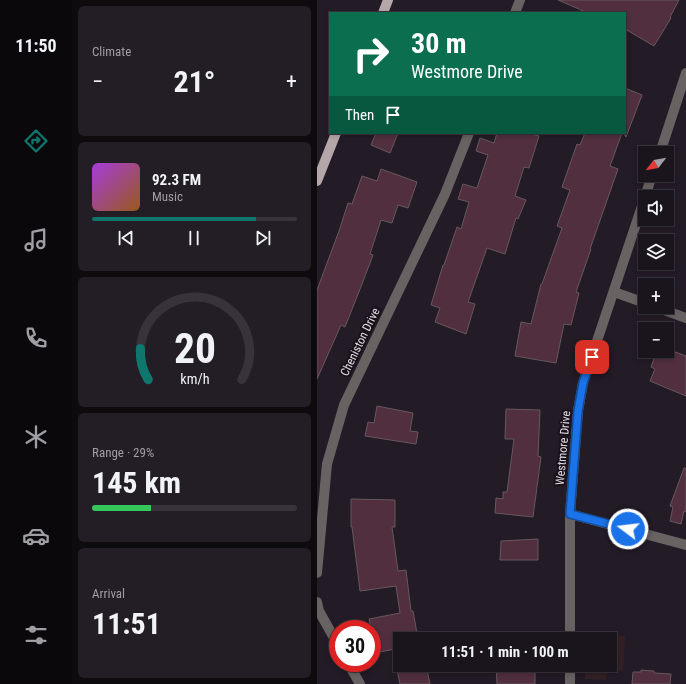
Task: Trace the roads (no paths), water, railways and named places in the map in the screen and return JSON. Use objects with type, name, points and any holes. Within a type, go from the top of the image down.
[{"type":"main road","points":[[383,12],[388,0]]},
{"type":"main road","points":[[317,181],[336,134]]},
{"type":"street","points":[[515,12],[520,0]]},
{"type":"street","points":[[662,146],[686,73]]},
{"type":"street","name":"Cheniston Drive","points":[[317,574],[327,464],[344,405],[445,194],[469,134]]},
{"type":"street","name":"Westmore Drive","points":[[570,632],[570,514],[578,411],[583,383],[638,218]]},
{"type":"street","points":[[614,292],[638,301]]},
{"type":"street","points":[[674,314],[686,318]]},
{"type":"street","points":[[570,514],[686,545]]},
{"type":"street","points":[[317,602],[319,611],[329,629]]},
{"type":"street","points":[[353,672],[360,684]]},
{"type":"street","points":[[570,672],[570,684]]}]
